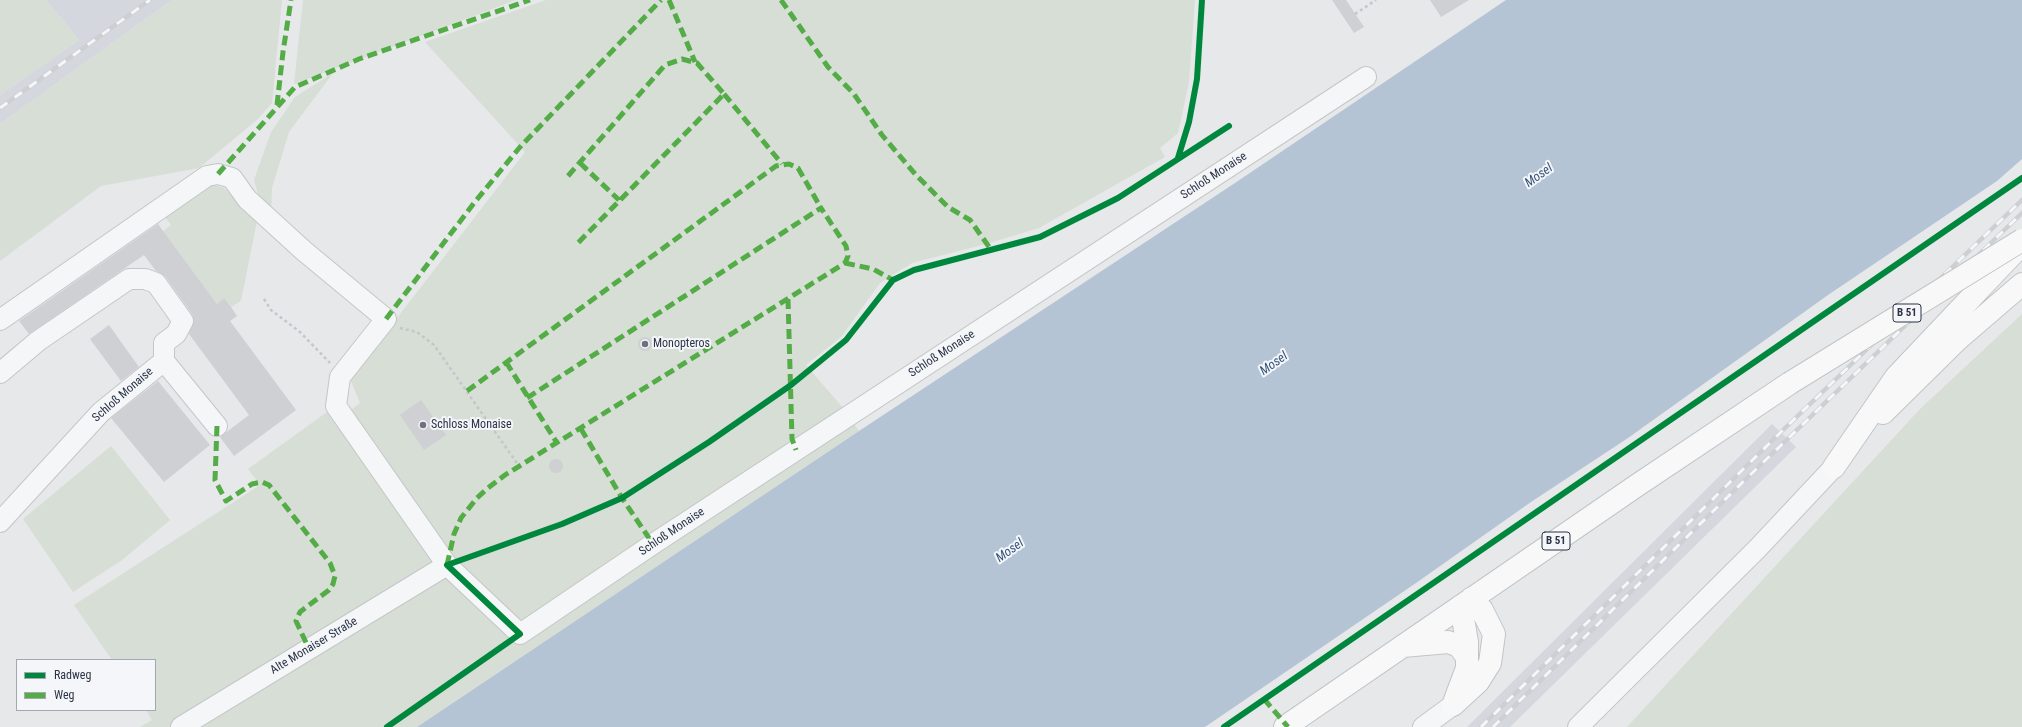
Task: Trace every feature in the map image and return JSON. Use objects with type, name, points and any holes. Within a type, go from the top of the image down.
[{"type":"main road","name":"B 51","points":[[1285,727],[1639,484],[1790,383],[2022,240]]},
{"type":"main road","points":[[1834,467],[1896,377],[2022,244]]},
{"type":"main road","points":[[1834,467],[1912,384],[1957,340],[2022,284]]},
{"type":"main road","points":[[1467,602],[1482,610],[1494,634],[1490,663],[1478,682],[1453,705],[1467,668],[1467,602]]},
{"type":"main road","points":[[1401,647],[1448,642],[1459,646],[1467,657]]},
{"type":"street","name":"Schloß Monaise","points":[[447,565],[520,634],[653,544],[1366,77]]},
{"type":"street","points":[[3,317],[207,176],[218,174],[232,178],[246,199],[258,210],[304,251],[386,319],[340,377],[336,406],[447,565]]},
{"type":"street","points":[[0,373],[38,342],[129,279],[145,279],[156,283],[183,321],[176,334],[164,343],[164,361]]},
{"type":"street","name":"Schloß Monaise","points":[[3,510],[101,412],[164,361],[217,426]]},
{"type":"street","points":[[1578,727],[1757,549],[1834,467]]},
{"type":"street","name":"Alte Monaiser Straße","points":[[180,727],[447,565]]},
{"type":"street","points":[[1423,727],[1453,705]]},
{"type":"path","points":[[1355,14],[1376,0]]},
{"type":"path","points":[[264,298],[271,310],[300,332],[328,361],[340,377]]},
{"type":"path","points":[[382,325],[417,332],[434,345],[519,466]]},
{"type":"shaded area","points":[[0,0],[46,0],[79,40],[0,95]]},
{"type":"shaded area","points":[[46,0],[172,0],[0,124],[0,95],[79,40]]},
{"type":"shaded area","points":[[172,0],[282,0],[272,103],[258,119],[199,168],[101,186],[0,261],[0,124]]},
{"type":"shaded area","points":[[303,0],[516,0],[294,84]]},
{"type":"shaded area","points":[[546,0],[1195,0],[1189,82],[1178,133],[1160,148],[1165,157],[1039,228],[986,244],[912,263],[880,283],[841,337],[806,365],[844,409],[859,431],[417,727],[140,727],[152,720],[147,711],[156,711],[156,659],[111,659],[74,605],[260,485],[248,469],[327,412],[429,555],[348,412],[360,403],[350,379],[525,152],[425,42]]},
{"type":"shaded area","points":[[333,73],[289,132],[272,188],[271,211],[260,201],[254,180],[271,132],[295,97]]},
{"type":"shaded area","points":[[211,184],[224,188],[257,221],[241,301],[231,307],[224,298],[217,304],[163,231],[171,225],[163,214]]},
{"type":"shaded area","points":[[2022,314],[2022,727],[1627,727],[1920,409]]},
{"type":"shaded area","points":[[1772,424],[1796,447],[1510,727],[1467,727]]},
{"type":"shaded area","points":[[111,446],[170,520],[122,560],[73,592],[23,519]]},
{"type":"water","name":"Mosel","points":[[1506,0],[2022,0],[2022,159],[1997,181],[1828,295],[1628,438],[1531,502],[1416,583],[1205,727],[417,727],[859,431],[1235,183]]},
{"type":"building","points":[[1332,0],[1346,0],[1364,27],[1354,33]]},
{"type":"building","points":[[1430,0],[1469,0],[1441,17]]},
{"type":"building","points":[[158,224],[217,304],[224,298],[231,307],[237,316],[230,321],[296,410],[234,456],[220,437],[249,415],[189,334],[194,321],[192,314],[165,276],[156,271],[144,255],[29,334],[19,321]]},
{"type":"building","points":[[109,325],[139,367],[121,381],[90,339]]},
{"type":"building","name":"Monopteros","points":[[645,337],[650,339],[652,344],[650,349],[645,351],[640,349],[638,344],[640,339]]},
{"type":"building","points":[[158,381],[210,445],[164,482],[111,418]]},
{"type":"building","name":"Schloss Monaise","points":[[421,400],[446,435],[424,450],[400,415]]},
{"type":"building","points":[[556,459],[561,461],[563,466],[561,471],[556,473],[551,471],[549,466],[551,461]]},
{"type":"railway","points":[[0,108],[150,0]]},
{"type":"railway","points":[[1481,727],[1782,431],[2022,200]]},
{"type":"railway","points":[[1493,727],[1746,479],[2022,213]]},
{"type":"marked path","points":[[277,105],[291,0]]},
{"type":"marked path","points":[[218,174],[295,87],[359,59],[530,0]]},
{"type":"marked path","points":[[386,319],[474,203],[520,147],[661,0]]},
{"type":"marked path","points":[[669,0],[695,62]]},
{"type":"marked path","points":[[781,0],[828,67],[854,94],[882,135],[916,175],[948,207],[970,220],[992,251]]},
{"type":"marked path","points":[[568,176],[665,65],[682,59],[697,63],[724,94],[575,246]]},
{"type":"marked path","points":[[724,94],[782,164]]},
{"type":"marked path","points":[[580,163],[619,200]]},
{"type":"marked path","points":[[467,391],[776,166],[789,164],[798,168],[821,208]]},
{"type":"marked path","points":[[447,565],[454,534],[461,518],[477,498],[488,488],[505,475],[845,263],[848,256],[846,246],[821,208],[527,398]]},
{"type":"marked path","points":[[845,263],[873,269],[893,280]]},
{"type":"marked path","points":[[788,299],[792,439],[796,450]]},
{"type":"marked path","points":[[506,362],[557,443]]},
{"type":"marked path","points":[[217,426],[215,480],[226,501],[252,484],[262,482],[269,485],[330,563],[335,576],[333,584],[329,590],[300,612],[296,621],[309,649]]},
{"type":"marked path","points":[[581,429],[622,498],[653,544]]},
{"type":"marked path","points":[[1264,699],[1288,727]]},
{"type":"cycle path","points":[[1178,158],[1189,122],[1197,79],[1202,0]]},
{"type":"cycle path","points":[[387,727],[520,634],[447,565],[562,524],[622,498],[709,442],[791,385],[846,340],[893,280],[914,270],[1040,237],[1118,198],[1229,126]]},
{"type":"cycle path","points":[[1224,727],[2022,178]]},
{"type":"place","name":"Monopteros","points":[[645,344]]},
{"type":"place","name":"Schloss Monaise","points":[[423,425]]}]
